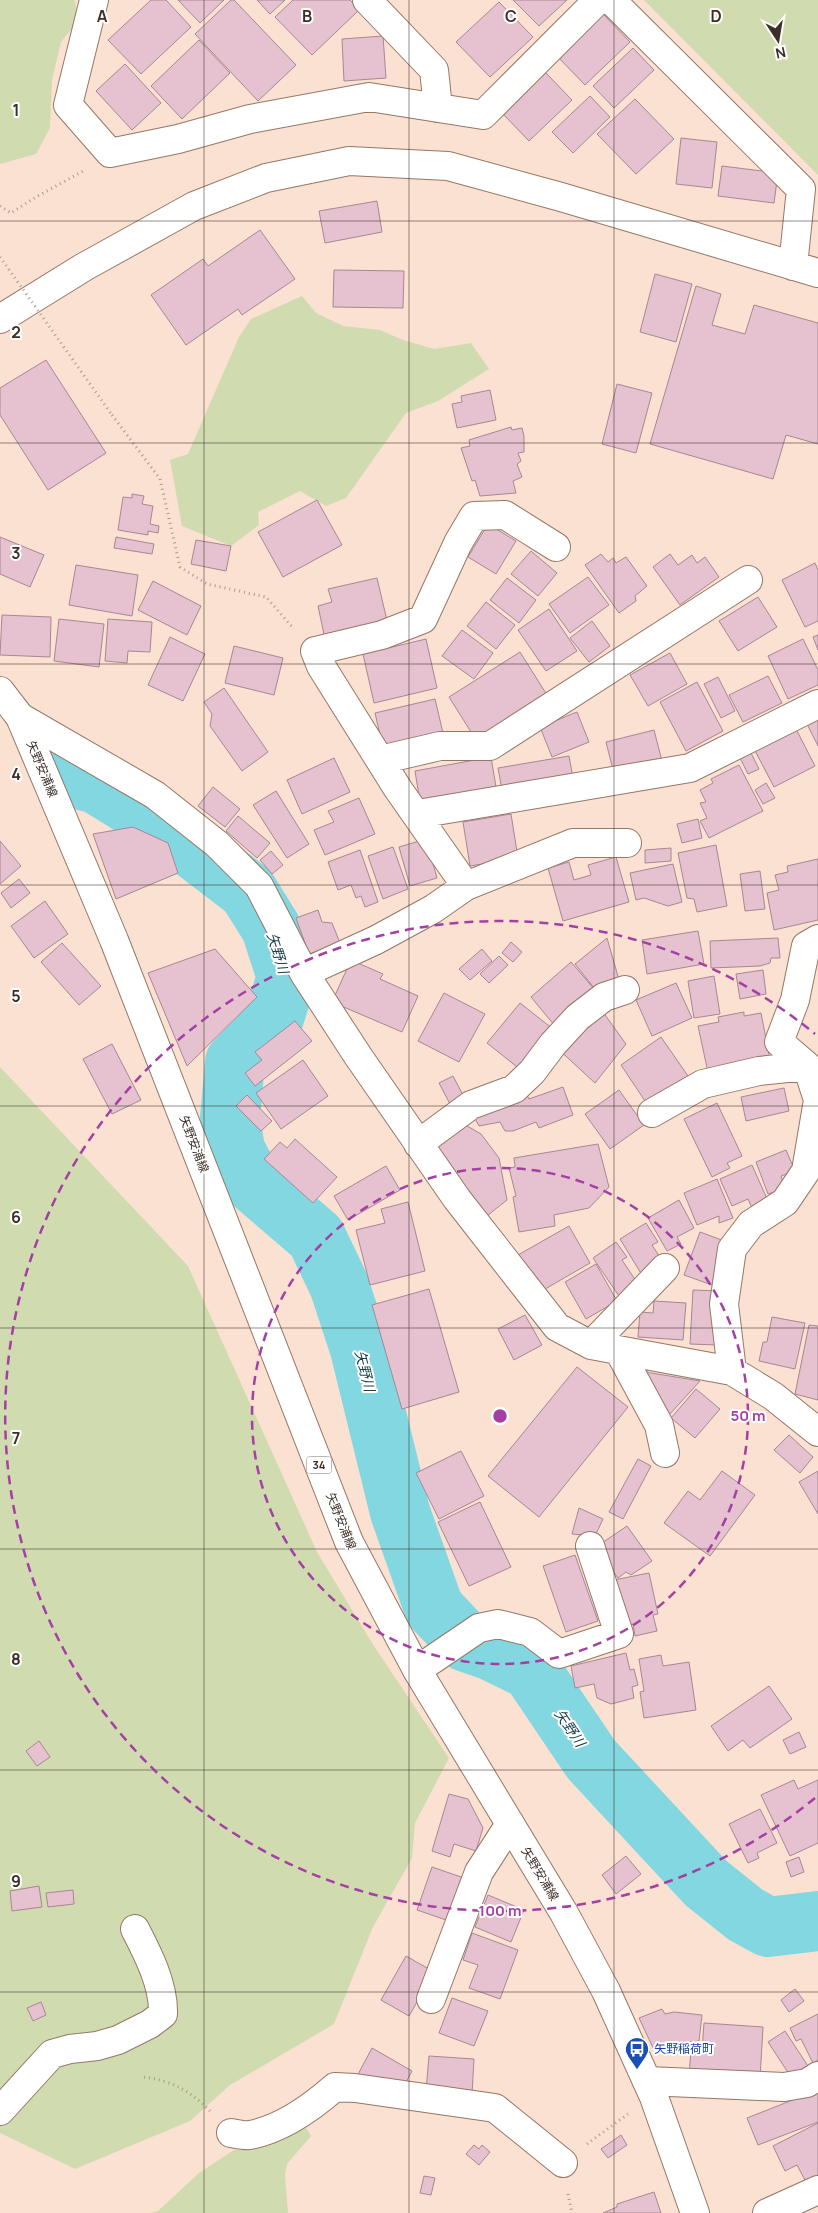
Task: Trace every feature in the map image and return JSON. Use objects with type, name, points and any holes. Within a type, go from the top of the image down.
[{"type":"street","points":[[94,0],[68,105],[110,153],[178,139],[250,119],[369,97],[482,115],[598,0]]},
{"type":"street","points":[[367,0],[434,70],[438,108]]},
{"type":"street","points":[[0,319],[84,267],[194,206],[266,178],[349,161],[448,166],[561,197],[806,270],[801,189],[611,0]]},
{"type":"street","points":[[466,886],[380,760],[321,666],[315,652],[382,635],[423,619],[458,543],[474,516],[505,515],[556,547]]},
{"type":"street","points":[[380,760],[440,746],[490,746],[748,580]]},
{"type":"street","name":"矢野安浦線","points":[[0,691],[20,717],[114,940],[349,1542],[417,1670],[564,1913],[601,1982],[650,2089],[695,2213]]},
{"type":"street","points":[[418,814],[690,768],[818,704]]},
{"type":"street","points":[[20,717],[155,795],[216,844],[259,886],[304,973],[418,1144],[457,1200],[556,1327],[590,1345],[732,1371],[773,1396],[818,1432]]},
{"type":"street","points":[[304,973],[376,940],[433,909],[466,886],[573,843],[627,843]]},
{"type":"street","points":[[732,1371],[724,1304],[732,1249],[751,1224],[785,1202],[806,1171],[818,1100],[807,1066],[779,1042],[796,1000],[806,946],[818,939]]},
{"type":"street","points":[[418,1144],[471,1106],[514,1089],[532,1072],[553,1044],[578,1017],[604,997],[625,990]]},
{"type":"street","points":[[652,1112],[703,1084],[759,1071],[807,1066]]},
{"type":"street","points":[[590,1345],[665,1268]]},
{"type":"street","points":[[619,1351],[659,1425],[665,1453]]},
{"type":"street","points":[[417,1670],[479,1628],[498,1624],[530,1632],[559,1654],[618,1634],[590,1546]]},
{"type":"street","points":[[431,1999],[479,1872],[510,1824]]},
{"type":"street","points":[[0,2111],[52,2054],[118,2040],[150,2024],[163,2014],[163,2004],[158,1986],[136,1929]]},
{"type":"street","points":[[650,2089],[784,2087],[807,2083],[818,2076]]},
{"type":"street","points":[[231,2133],[249,2136],[282,2125],[321,2099],[334,2087],[355,2088],[496,2108],[563,2164]]},
{"type":"street","points":[[767,2213],[818,2190]]},
{"type":"path","points":[[0,206],[11,213],[36,197],[80,174],[110,153]]},
{"type":"path","points":[[0,257],[112,415],[160,479],[180,567],[207,584],[266,597],[315,652]]},
{"type":"path","points":[[144,2077],[171,2083],[190,2092],[231,2133]]},
{"type":"path","points":[[572,2213],[563,2164],[650,2089]]},
{"type":"green space","points":[[0,0],[75,0],[78,21],[61,42],[52,80],[50,128],[36,154],[0,164]]},
{"type":"green space","points":[[644,0],[818,0],[818,175]]},
{"type":"green space","points":[[302,296],[316,313],[343,326],[380,330],[403,340],[434,349],[471,343],[489,369],[438,401],[406,413],[346,498],[326,506],[300,491],[258,512],[259,525],[231,546],[182,526],[170,460],[188,454],[239,337],[251,319]]},
{"type":"green space","points":[[0,1067],[188,1266],[317,1552],[372,1643],[449,1758],[415,1823],[412,1858],[373,1927],[334,2024],[230,2085],[190,2121],[75,2169],[0,2133]]},
{"type":"green space","points":[[305,2126],[311,2136],[287,2164],[285,2175],[288,2213],[150,2213],[158,2211],[199,2173],[234,2150],[250,2150],[267,2145]]},
{"type":"building","points":[[151,0],[166,0],[191,27],[141,74],[108,40]]},
{"type":"building","points":[[178,0],[224,0],[200,23]]},
{"type":"building","points":[[231,0],[234,0],[296,65],[258,101],[195,34]]},
{"type":"building","points":[[257,0],[285,0],[270,14]]},
{"type":"building","points":[[293,0],[350,0],[359,10],[312,55],[275,17]]},
{"type":"building","points":[[513,0],[567,0],[539,26]]},
{"type":"building","points":[[499,2],[533,37],[490,77],[456,42]]},
{"type":"building","points":[[600,11],[630,42],[585,85],[555,54]]},
{"type":"building","points":[[383,36],[386,78],[344,81],[342,39]]},
{"type":"building","points":[[199,40],[230,73],[182,119],[151,86]]},
{"type":"building","points":[[633,48],[654,70],[614,108],[593,86]]},
{"type":"building","points":[[125,64],[161,103],[132,130],[96,91]]},
{"type":"building","points":[[545,72],[572,100],[529,141],[502,113]]},
{"type":"building","points":[[590,96],[610,117],[573,153],[552,132]]},
{"type":"building","points":[[635,99],[674,139],[636,174],[597,134]]},
{"type":"building","points":[[681,138],[717,142],[712,188],[676,184]]},
{"type":"building","points":[[722,166],[778,173],[774,203],[718,196]]},
{"type":"building","points":[[377,201],[382,232],[325,243],[319,211]]},
{"type":"building","points":[[260,230],[295,279],[242,315],[238,309],[186,345],[151,295],[203,259],[208,266]]},
{"type":"building","points":[[334,270],[404,271],[403,308],[333,307]]},
{"type":"building","points":[[655,274],[692,284],[676,342],[640,332]]},
{"type":"building","points":[[696,286],[721,294],[712,325],[745,334],[754,305],[818,323],[818,444],[786,435],[773,479],[650,444]]},
{"type":"building","points":[[46,360],[106,453],[48,490],[0,415],[0,388]]},
{"type":"building","points":[[617,384],[652,393],[636,453],[602,444]]},
{"type":"building","points":[[490,390],[496,420],[457,428],[452,404],[462,402],[461,396]]},
{"type":"building","points":[[511,427],[512,430],[522,428],[524,436],[524,452],[518,453],[521,461],[517,464],[522,477],[513,481],[516,493],[480,496],[475,480],[472,481],[461,448],[470,446],[469,440]]},
{"type":"building","points":[[132,494],[144,496],[142,504],[153,506],[150,524],[159,526],[158,533],[148,531],[148,535],[118,530],[123,497],[132,498]]},
{"type":"building","points":[[317,500],[342,545],[283,577],[258,532]]},
{"type":"building","points":[[488,524],[516,541],[496,574],[468,557]]},
{"type":"building","points":[[0,537],[44,555],[30,587],[0,574]]},
{"type":"building","points":[[116,537],[154,544],[152,554],[114,548]]},
{"type":"building","points":[[196,540],[231,546],[226,571],[191,564]]},
{"type":"building","points":[[531,551],[557,573],[538,596],[511,574]]},
{"type":"building","points":[[601,554],[608,562],[613,558],[616,563],[626,557],[647,586],[635,596],[636,601],[619,613],[585,565]]},
{"type":"building","points":[[670,554],[678,565],[692,555],[697,563],[705,557],[719,577],[680,605],[653,567]]},
{"type":"building","points":[[815,563],[818,570],[818,621],[805,627],[782,580]]},
{"type":"building","points":[[76,565],[138,575],[132,616],[69,605]]},
{"type":"building","points":[[588,577],[609,605],[570,633],[549,604]]},
{"type":"building","points":[[377,578],[388,625],[325,639],[318,606],[332,602],[328,589]]},
{"type":"building","points":[[507,578],[536,600],[519,623],[490,600]]},
{"type":"building","points":[[153,581],[201,606],[187,635],[138,610]]},
{"type":"building","points":[[758,597],[777,627],[738,651],[719,621]]},
{"type":"building","points":[[486,602],[515,625],[496,649],[467,626]]},
{"type":"building","points":[[549,609],[577,651],[546,671],[518,630]]},
{"type":"building","points":[[2,615],[51,617],[50,657],[0,655]]},
{"type":"building","points":[[59,619],[104,624],[99,667],[54,661]]},
{"type":"building","points":[[108,619],[152,622],[150,652],[128,651],[127,663],[105,661]]},
{"type":"building","points":[[592,621],[610,646],[589,662],[570,638]]},
{"type":"building","points":[[462,630],[493,653],[474,679],[442,656]]},
{"type":"building","points":[[818,635],[818,650],[813,637]]},
{"type":"building","points":[[170,637],[205,654],[183,701],[148,685]]},
{"type":"building","points":[[426,639],[437,688],[374,703],[363,654]]},
{"type":"building","points":[[803,639],[818,670],[818,685],[788,699],[768,656]]},
{"type":"building","points":[[234,646],[283,658],[274,695],[225,683]]},
{"type":"building","points":[[520,652],[547,695],[476,740],[449,697]]},
{"type":"building","points":[[670,653],[687,684],[648,706],[630,675]]},
{"type":"building","points":[[768,676],[782,703],[743,722],[729,695]]},
{"type":"building","points":[[718,677],[735,711],[721,718],[704,684]]},
{"type":"building","points":[[697,682],[723,731],[686,751],[660,702]]},
{"type":"building","points":[[224,688],[268,752],[242,771],[210,726],[212,714],[204,702]]},
{"type":"building","points":[[435,699],[443,733],[383,748],[375,713]]},
{"type":"building","points":[[577,712],[589,742],[552,757],[540,727]]},
{"type":"building","points":[[818,714],[818,746],[805,720]]},
{"type":"building","points":[[794,725],[815,766],[774,787],[753,747]]},
{"type":"building","points":[[654,730],[662,761],[614,774],[606,742]]},
{"type":"building","points":[[748,747],[759,769],[748,774],[737,752]]},
{"type":"building","points":[[569,756],[573,778],[502,790],[498,768]]},
{"type":"building","points":[[491,757],[496,787],[420,802],[415,771]]},
{"type":"building","points":[[334,758],[350,792],[302,814],[287,780]]},
{"type":"building","points":[[739,765],[763,811],[709,838],[700,821],[707,818],[700,803],[706,802],[700,790],[713,783],[711,779]]},
{"type":"building","points":[[766,783],[775,798],[763,804],[755,790]]},
{"type":"building","points":[[213,787],[240,809],[225,827],[198,806]]},
{"type":"building","points":[[276,791],[309,844],[287,858],[253,805]]},
{"type":"building","points":[[359,798],[375,834],[325,855],[314,830],[334,822],[328,811]]},
{"type":"building","points":[[511,814],[518,858],[470,866],[463,822]]},
{"type":"building","points":[[238,816],[270,843],[257,858],[226,831]]},
{"type":"building","points":[[698,819],[702,838],[682,843],[677,824]]},
{"type":"building","points":[[133,827],[168,843],[178,873],[116,899],[93,834]]},
{"type":"building","points":[[426,839],[437,878],[410,886],[399,847]]},
{"type":"building","points":[[0,841],[21,866],[0,884]]},
{"type":"building","points":[[716,845],[727,906],[697,912],[694,899],[687,898],[678,853]]},
{"type":"building","points":[[393,847],[408,889],[383,899],[368,856]]},
{"type":"building","points":[[671,848],[671,861],[645,863],[645,850]]},
{"type":"building","points":[[360,850],[378,902],[365,907],[361,896],[356,898],[351,885],[338,890],[328,862]]},
{"type":"building","points":[[271,851],[283,865],[272,874],[260,860]]},
{"type":"building","points":[[616,857],[629,902],[563,921],[548,868],[569,862],[574,880],[591,875],[588,865]]},
{"type":"building","points":[[818,859],[818,920],[774,930],[767,893],[779,890],[775,875],[788,872],[787,866]]},
{"type":"building","points":[[673,864],[682,902],[668,906],[644,898],[636,900],[630,873]]},
{"type":"building","points":[[760,871],[765,909],[745,911],[740,874]]},
{"type":"building","points":[[19,879],[30,893],[11,908],[1,893]]},
{"type":"building","points":[[45,901],[68,934],[34,958],[11,926]]},
{"type":"building","points":[[318,910],[322,922],[332,923],[340,943],[309,954],[296,918]]},
{"type":"building","points":[[698,931],[704,964],[647,974],[642,940]]},
{"type":"building","points":[[607,938],[619,980],[598,993],[575,964]]},
{"type":"building","points":[[778,938],[780,958],[771,958],[770,963],[760,966],[711,968],[710,941]]},
{"type":"building","points":[[511,942],[522,952],[513,962],[502,953]]},
{"type":"building","points":[[62,943],[101,986],[79,1005],[41,962]]},
{"type":"building","points":[[215,949],[257,997],[187,1066],[148,973]]},
{"type":"building","points":[[482,949],[492,961],[470,980],[459,969]]},
{"type":"building","points":[[499,956],[508,965],[489,983],[480,974]]},
{"type":"building","points":[[351,960],[383,974],[380,979],[418,996],[402,1032],[332,1002]]},
{"type":"building","points":[[571,962],[596,991],[555,1026],[531,997]]},
{"type":"building","points":[[763,970],[766,994],[740,999],[736,974]]},
{"type":"building","points":[[714,976],[720,1014],[694,1018],[688,981]]},
{"type":"building","points":[[676,983],[692,1018],[652,1036],[636,1000]]},
{"type":"building","points":[[444,993],[485,1014],[459,1062],[418,1041]]},
{"type":"building","points":[[520,1003],[553,1029],[521,1070],[487,1043]]},
{"type":"building","points":[[600,1008],[626,1044],[595,1083],[557,1048]]},
{"type":"building","points":[[744,1012],[744,1016],[761,1013],[771,1065],[709,1077],[698,1026],[719,1022],[718,1017]]},
{"type":"building","points":[[295,1021],[312,1041],[255,1086],[245,1073],[262,1060],[255,1052]]},
{"type":"building","points":[[661,1037],[688,1076],[647,1104],[621,1065]]},
{"type":"building","points":[[112,1044],[141,1100],[112,1114],[83,1059]]},
{"type":"building","points":[[303,1060],[328,1096],[281,1129],[256,1093]]},
{"type":"building","points":[[453,1076],[464,1097],[450,1104],[439,1083]]},
{"type":"building","points":[[563,1087],[573,1115],[539,1128],[536,1122],[513,1131],[505,1131],[500,1122],[479,1126],[473,1115],[526,1093],[529,1099]]},
{"type":"building","points":[[784,1088],[789,1111],[746,1121],[741,1097]]},
{"type":"building","points":[[619,1090],[644,1125],[610,1149],[585,1114]]},
{"type":"building","points":[[247,1095],[272,1121],[261,1131],[236,1106]]},
{"type":"building","points":[[717,1103],[742,1156],[727,1163],[730,1168],[712,1177],[684,1119]]},
{"type":"building","points":[[462,1123],[481,1134],[499,1158],[507,1200],[488,1215],[473,1200],[432,1147]]},
{"type":"building","points":[[295,1139],[337,1177],[313,1203],[264,1159],[280,1142],[287,1148]]},
{"type":"building","points":[[598,1144],[609,1187],[589,1208],[554,1215],[555,1226],[519,1232],[513,1197],[516,1196],[509,1168],[515,1167],[514,1158]]},
{"type":"building","points":[[786,1150],[795,1171],[781,1176],[785,1188],[768,1194],[756,1162]]},
{"type":"building","points":[[752,1165],[768,1201],[752,1208],[748,1199],[732,1206],[720,1179]]},
{"type":"building","points":[[386,1166],[400,1190],[348,1220],[334,1196]]},
{"type":"building","points":[[717,1179],[733,1218],[719,1223],[719,1216],[697,1225],[684,1193]]},
{"type":"building","points":[[679,1200],[694,1228],[677,1237],[681,1244],[667,1251],[648,1218]]},
{"type":"building","points":[[408,1202],[425,1271],[370,1285],[356,1230],[385,1223],[381,1209]]},
{"type":"building","points":[[646,1223],[658,1242],[652,1245],[663,1262],[642,1275],[620,1239]]},
{"type":"building","points":[[569,1226],[590,1263],[540,1292],[518,1255]]},
{"type":"building","points":[[700,1232],[727,1242],[712,1285],[684,1275]]},
{"type":"building","points":[[616,1242],[627,1257],[622,1260],[638,1284],[619,1296],[593,1258]]},
{"type":"building","points":[[596,1264],[617,1301],[586,1319],[565,1282]]},
{"type":"building","points":[[429,1289],[459,1392],[402,1409],[372,1305]]},
{"type":"building","points":[[693,1290],[719,1291],[717,1345],[690,1344]]},
{"type":"building","points":[[654,1301],[686,1303],[683,1340],[638,1337],[640,1312],[653,1313]]},
{"type":"building","points":[[525,1315],[542,1345],[514,1360],[498,1329]]},
{"type":"building","points":[[772,1317],[805,1323],[795,1369],[759,1361],[763,1342],[767,1342]]},
{"type":"building","points":[[809,1325],[818,1326],[818,1400],[795,1394]]},
{"type":"building","points":[[577,1367],[628,1407],[539,1517],[488,1476]]},
{"type":"building","points":[[645,1372],[700,1381],[669,1415],[655,1401]]},
{"type":"building","points":[[696,1389],[720,1409],[695,1438],[671,1418]]},
{"type":"building","points":[[789,1435],[813,1457],[800,1473],[774,1450]]},
{"type":"building","points":[[461,1451],[484,1496],[439,1519],[416,1473]]},
{"type":"building","points":[[638,1459],[651,1466],[623,1519],[609,1512]]},
{"type":"building","points":[[722,1471],[755,1495],[710,1556],[664,1523],[688,1491],[700,1500]]},
{"type":"building","points":[[818,1471],[818,1514],[799,1482]]},
{"type":"building","points":[[480,1502],[511,1567],[469,1586],[438,1522]]},
{"type":"building","points":[[579,1508],[603,1519],[595,1536],[572,1534]]},
{"type":"building","points":[[627,1526],[652,1561],[631,1575],[626,1572],[618,1578],[596,1547]]},
{"type":"building","points":[[575,1555],[598,1621],[566,1632],[543,1566]]},
{"type":"building","points":[[649,1573],[658,1614],[653,1615],[657,1631],[635,1636],[633,1624],[624,1626],[614,1580]]},
{"type":"building","points":[[626,1653],[630,1670],[634,1669],[638,1685],[632,1687],[634,1698],[611,1704],[597,1698],[594,1684],[575,1688],[571,1666]]},
{"type":"building","points":[[661,1655],[663,1666],[689,1662],[696,1710],[644,1718],[640,1692],[644,1691],[639,1659]]},
{"type":"building","points":[[769,1686],[792,1719],[750,1748],[743,1740],[728,1751],[711,1726]]},
{"type":"building","points":[[799,1732],[806,1747],[790,1754],[783,1740]]},
{"type":"building","points":[[39,1741],[50,1757],[37,1766],[26,1751]]},
{"type":"building","points":[[794,1780],[798,1789],[818,1780],[818,1843],[790,1856],[761,1795]]},
{"type":"building","points":[[449,1794],[468,1799],[483,1828],[476,1851],[454,1844],[450,1857],[432,1851]]},
{"type":"building","points":[[760,1809],[777,1843],[757,1853],[759,1858],[748,1863],[729,1824]]},
{"type":"building","points":[[626,1856],[641,1874],[616,1894],[602,1875]]},
{"type":"building","points":[[799,1857],[804,1872],[791,1877],[786,1862]]},
{"type":"building","points":[[432,1867],[464,1878],[449,1921],[417,1910]]},
{"type":"building","points":[[39,1886],[42,1907],[12,1911],[10,1891]]},
{"type":"building","points":[[73,1890],[74,1904],[48,1907],[46,1893]]},
{"type":"building","points":[[488,1895],[524,1910],[511,1942],[475,1927]]},
{"type":"building","points":[[472,1933],[518,1950],[500,1999],[469,1988],[478,1965],[463,1960]]},
{"type":"building","points":[[406,1956],[434,1972],[409,2016],[381,2000]]},
{"type":"building","points":[[795,1989],[804,2001],[789,2012],[781,2000]]},
{"type":"building","points":[[452,1998],[488,2011],[474,2046],[439,2033]]},
{"type":"building","points":[[41,2002],[46,2015],[33,2021],[27,2008]]},
{"type":"building","points":[[662,2009],[665,2014],[674,2012],[702,2015],[699,2041],[683,2043],[656,2054],[639,2018]]},
{"type":"building","points":[[818,2014],[818,2060],[813,2063],[801,2039],[796,2041],[790,2028]]},
{"type":"building","points":[[704,2023],[763,2027],[760,2079],[689,2075],[691,2050],[702,2050]]},
{"type":"building","points":[[785,2031],[808,2066],[791,2077],[768,2042]]},
{"type":"building","points":[[372,2048],[412,2071],[403,2088],[356,2078]]},
{"type":"building","points":[[429,2056],[474,2059],[472,2094],[426,2091]]},
{"type":"building","points":[[818,2090],[818,2122],[758,2145],[747,2118]]},
{"type":"building","points":[[818,2123],[818,2176],[806,2182],[797,2165],[785,2171],[773,2146]]},
{"type":"building","points":[[621,2135],[627,2145],[608,2158],[601,2149]]},
{"type":"building","points":[[474,2145],[479,2149],[482,2145],[490,2152],[479,2165],[466,2154]]},
{"type":"building","points":[[424,2176],[435,2178],[431,2195],[420,2193]]},
{"type":"building","points":[[654,2192],[661,2213],[603,2213],[617,2207],[617,2204]]},
{"type":"waterway","name":"矢野川","points":[[66,776],[97,784],[158,822],[248,891],[271,928],[287,977],[272,1024],[235,1062],[230,1118],[235,1150],[252,1182],[316,1237],[339,1285],[360,1349],[400,1512],[434,1608],[466,1642],[492,1651],[531,1670],[591,1759],[706,1883],[746,1915],[768,1927],[818,1921]]},
{"type":"place","name":"矢野稲荷町","points":[[637,2070]]}]
